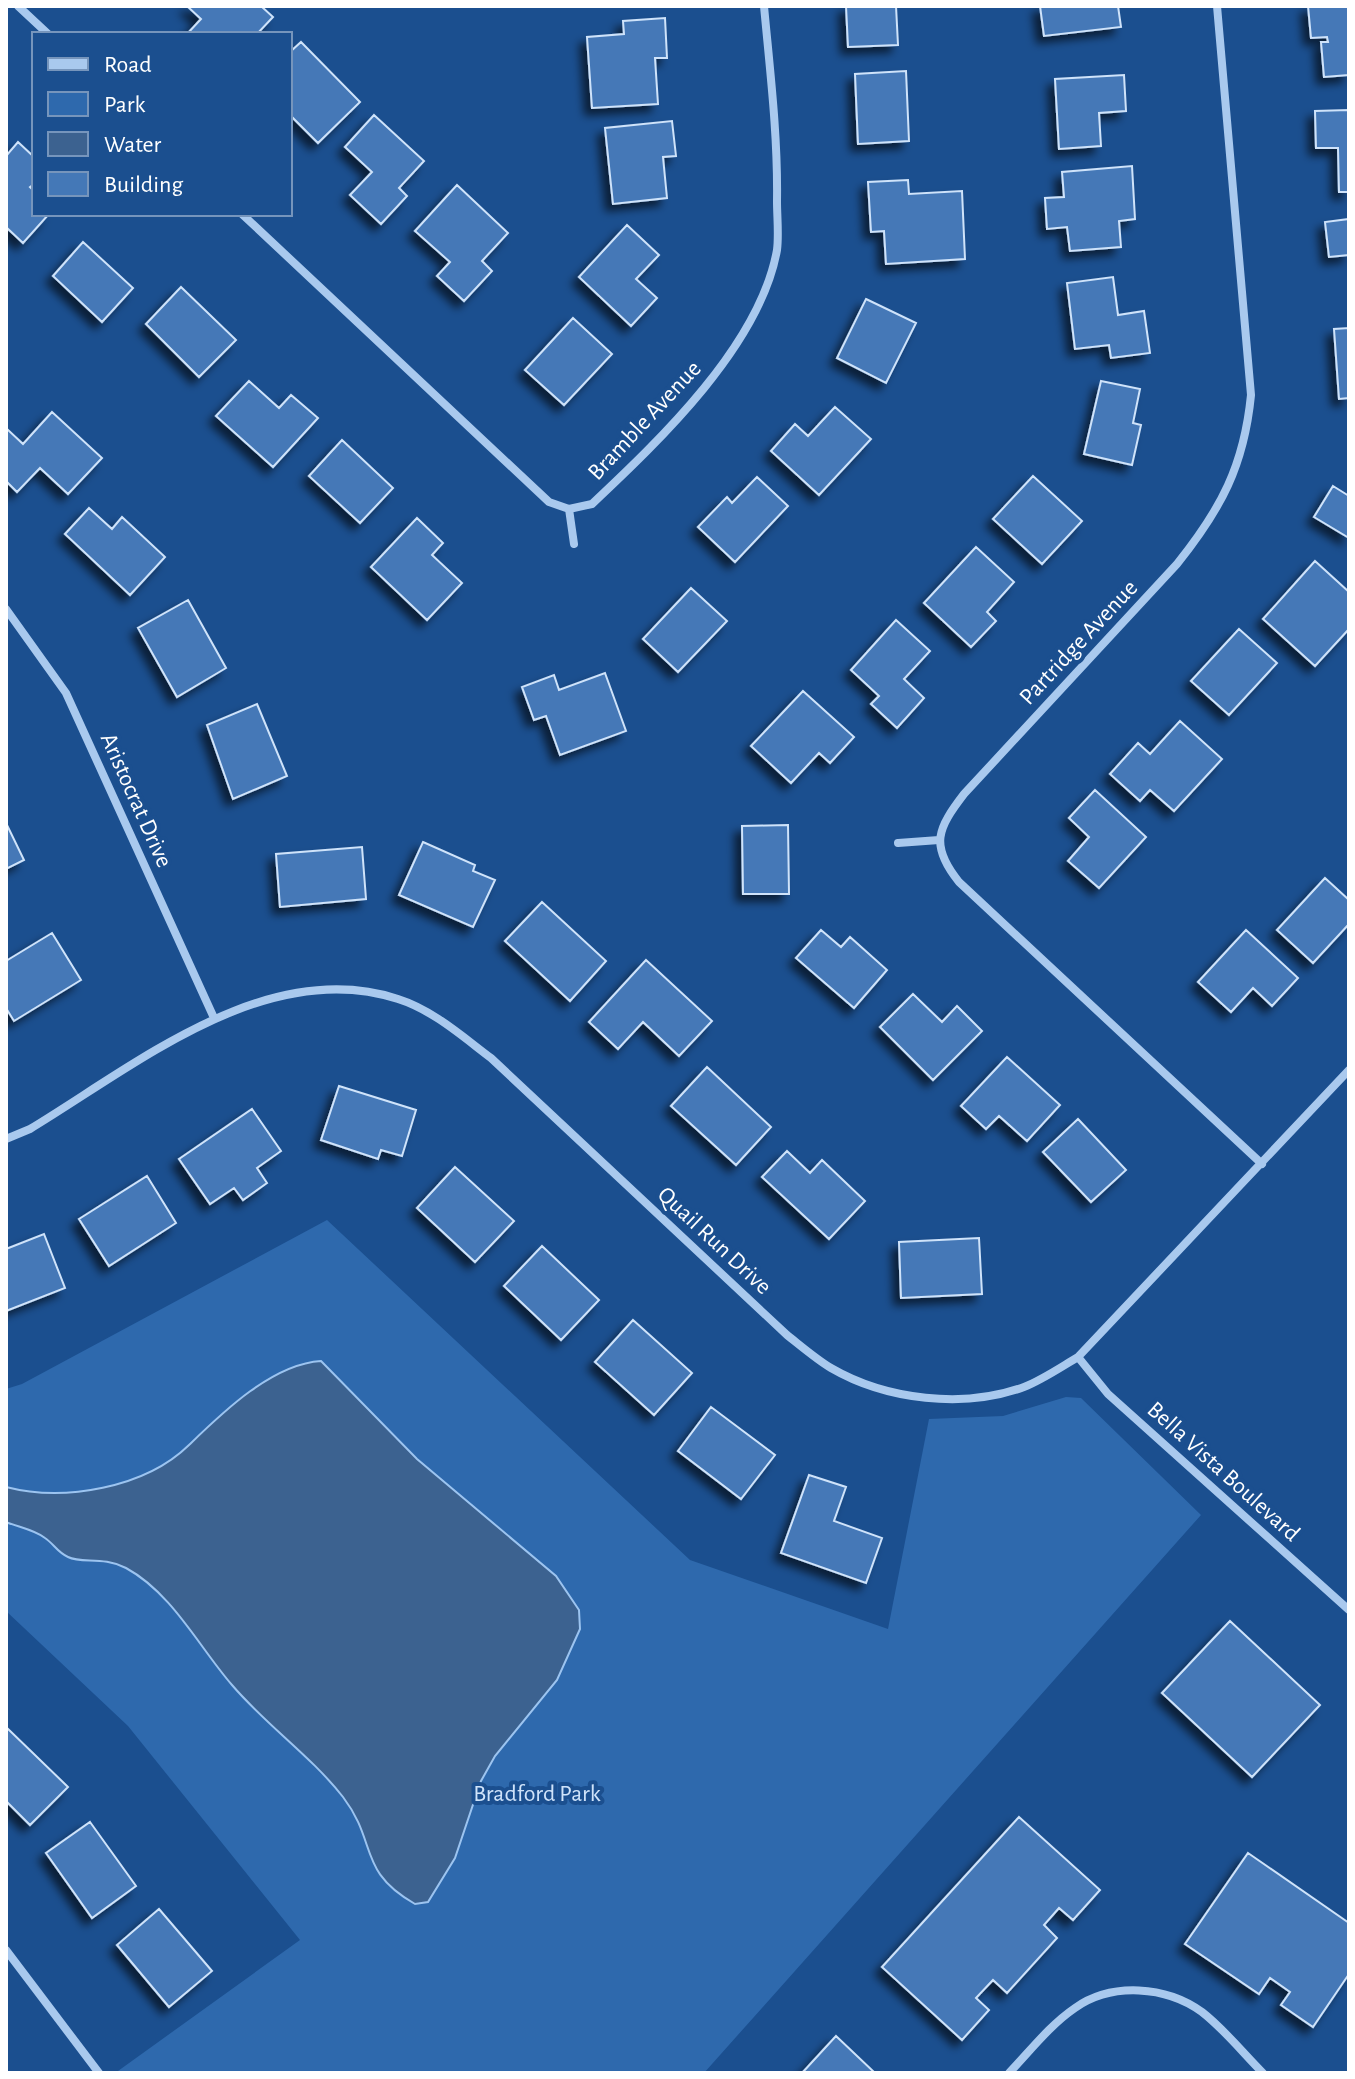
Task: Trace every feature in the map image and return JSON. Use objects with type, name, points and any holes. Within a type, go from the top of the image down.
[{"type":"street","points":[[18,6],[46,32]]},
{"type":"street","name":"Bramble Avenue","points":[[569,509],[592,504],[717,373],[746,331],[766,287],[777,249],[778,152],[764,6]]},
{"type":"street","name":"Partridge Avenue","points":[[939,840],[944,819],[964,794],[1177,564],[1207,527],[1228,489],[1242,451],[1251,395],[1217,6]]},
{"type":"street","points":[[244,216],[549,502],[569,509],[574,544]]},
{"type":"street","name":"Aristocrat Drive","points":[[6,609],[66,693],[214,1018]]},
{"type":"street","points":[[898,843],[939,840],[945,864],[959,882],[1262,1164]]},
{"type":"street","name":"Quail Run Drive","points":[[6,1139],[30,1129],[214,1018],[292,991],[338,989],[399,999],[445,1023],[491,1058],[787,1335],[831,1368],[873,1386],[934,1399],[978,1397],[1024,1387],[1078,1357],[1349,1070]]},
{"type":"street","name":"Bella Vista Boulevard","points":[[1078,1357],[1108,1394],[1349,1610]]},
{"type":"street","points":[[6,1950],[99,2073]]},
{"type":"street","points":[[1009,2073],[1075,2007],[1106,1993],[1139,1989],[1172,1996],[1202,2012],[1263,2073]]},
{"type":"green space","name":"Bradford Park","points":[[327,1220],[690,1560],[888,1629],[929,1419],[1003,1416],[1066,1397],[1081,1398],[1201,1515],[704,2073],[118,2071],[300,1940],[128,1726],[6,1611],[6,1389],[22,1384]]},
{"type":"water","points":[[321,1361],[417,1459],[556,1576],[579,1610],[580,1629],[557,1680],[495,1756],[481,1781],[455,1858],[428,1902],[415,1904],[384,1880],[370,1855],[354,1813],[343,1797],[232,1685],[157,1591],[126,1568],[109,1562],[68,1557],[41,1535],[6,1522],[6,1487],[53,1493],[78,1492],[103,1488],[150,1472],[171,1460],[232,1405],[266,1380],[303,1364]]},
{"type":"building","points":[[187,6],[261,6],[273,17],[259,32],[189,32],[201,19]]},
{"type":"building","points":[[846,6],[896,6],[898,45],[848,47]]},
{"type":"building","points":[[1040,6],[1118,6],[1121,27],[1044,36]]},
{"type":"building","points":[[1308,6],[1349,6],[1349,75],[1324,77],[1321,42],[1328,42],[1327,37],[1311,38]]},
{"type":"building","points":[[665,18],[667,58],[655,58],[658,104],[592,108],[587,37],[624,34],[623,21]]},
{"type":"building","points":[[301,42],[360,102],[318,143],[292,117],[292,50]]},
{"type":"building","points":[[906,71],[909,141],[858,144],[855,74]]},
{"type":"building","points":[[1124,75],[1126,111],[1099,113],[1101,146],[1059,149],[1055,79]]},
{"type":"building","points":[[1349,110],[1349,192],[1339,192],[1338,148],[1316,148],[1315,111]]},
{"type":"building","points":[[374,115],[424,161],[399,188],[407,196],[381,224],[350,195],[372,172],[345,147]]},
{"type":"building","points":[[672,121],[676,156],[663,157],[667,198],[613,204],[605,128]]},
{"type":"building","points":[[18,142],[32,155],[32,216],[47,216],[23,243],[6,227],[6,156]]},
{"type":"building","points":[[1132,166],[1135,219],[1119,221],[1121,247],[1070,251],[1067,227],[1047,229],[1045,198],[1064,197],[1062,172]]},
{"type":"building","points":[[908,180],[909,194],[962,191],[965,259],[886,264],[884,231],[871,232],[868,182]]},
{"type":"building","points":[[457,185],[508,233],[482,261],[492,271],[464,301],[437,276],[450,262],[415,231]]},
{"type":"building","points":[[1349,219],[1349,255],[1329,257],[1325,222]]},
{"type":"building","points":[[627,225],[659,255],[636,279],[657,298],[631,326],[579,277]]},
{"type":"building","points":[[83,242],[133,288],[102,322],[53,276]]},
{"type":"building","points":[[1113,277],[1118,315],[1144,311],[1150,353],[1111,358],[1109,345],[1075,349],[1067,283]]},
{"type":"building","points":[[181,287],[236,340],[199,377],[146,324]]},
{"type":"building","points":[[866,299],[916,323],[886,383],[837,358]]},
{"type":"building","points":[[573,318],[612,354],[564,405],[525,370]]},
{"type":"building","points":[[1349,328],[1349,398],[1339,399],[1334,329]]},
{"type":"building","points":[[249,381],[279,408],[291,395],[318,418],[273,467],[216,416]]},
{"type":"building","points":[[1101,381],[1140,389],[1133,423],[1141,425],[1132,465],[1084,454]]},
{"type":"building","points":[[835,407],[871,439],[819,495],[771,451],[795,424],[808,436]]},
{"type":"building","points":[[52,412],[102,458],[68,494],[40,468],[17,492],[6,481],[6,428],[23,444]]},
{"type":"building","points":[[342,440],[393,488],[360,523],[309,476]]},
{"type":"building","points":[[1033,476],[1082,521],[1042,564],[993,519]]},
{"type":"building","points":[[757,477],[788,506],[735,562],[698,527],[727,497],[732,503]]},
{"type":"building","points":[[1333,486],[1349,496],[1349,538],[1314,517]]},
{"type":"building","points":[[89,508],[112,529],[122,517],[165,557],[130,595],[65,534]]},
{"type":"building","points":[[417,518],[443,543],[432,555],[462,583],[427,620],[371,567]]},
{"type":"building","points":[[976,547],[1014,582],[987,612],[996,621],[971,647],[924,603]]},
{"type":"building","points":[[1315,561],[1349,592],[1349,629],[1315,666],[1263,619]]},
{"type":"building","points":[[691,588],[727,621],[678,672],[643,639]]},
{"type":"building","points":[[188,600],[226,668],[177,697],[138,628]]},
{"type":"building","points":[[896,620],[930,651],[904,679],[924,698],[897,728],[871,704],[879,696],[851,670]]},
{"type":"building","points":[[1239,629],[1277,663],[1229,715],[1191,681]]},
{"type":"building","points":[[605,673],[626,731],[560,755],[546,716],[534,720],[522,687],[554,675],[559,690]]},
{"type":"building","points":[[803,691],[854,737],[830,763],[819,753],[791,783],[751,746]]},
{"type":"building","points":[[257,704],[287,776],[233,799],[207,725]]},
{"type":"building","points":[[1180,721],[1222,759],[1174,811],[1150,790],[1140,801],[1110,774],[1138,743],[1150,754]]},
{"type":"building","points":[[1095,790],[1146,837],[1099,888],[1068,861],[1089,837],[1069,818]]},
{"type":"building","points":[[6,823],[24,860],[6,869]]},
{"type":"building","points":[[788,825],[789,894],[743,894],[742,826]]},
{"type":"building","points":[[423,842],[475,865],[473,871],[495,880],[473,927],[399,895]]},
{"type":"building","points":[[362,847],[366,899],[280,907],[276,854]]},
{"type":"building","points":[[1325,878],[1349,900],[1349,924],[1313,963],[1277,930]]},
{"type":"building","points":[[542,902],[606,961],[570,1001],[505,941]]},
{"type":"building","points":[[821,930],[841,947],[850,937],[887,970],[854,1008],[796,958]]},
{"type":"building","points":[[1246,930],[1298,978],[1272,1006],[1253,988],[1231,1012],[1198,982]]},
{"type":"building","points":[[52,933],[81,980],[14,1021],[6,1008],[6,961]]},
{"type":"building","points":[[646,960],[712,1021],[679,1056],[643,1022],[618,1049],[589,1022]]},
{"type":"building","points":[[913,994],[942,1022],[957,1006],[982,1031],[933,1080],[880,1027]]},
{"type":"building","points":[[1007,1057],[1060,1105],[1027,1141],[999,1116],[986,1129],[961,1106]]},
{"type":"building","points":[[707,1067],[771,1127],[736,1165],[671,1106]]},
{"type":"building","points":[[339,1086],[416,1110],[402,1156],[381,1150],[378,1159],[321,1140]]},
{"type":"building","points":[[252,1109],[281,1151],[257,1168],[267,1183],[243,1200],[234,1188],[210,1204],[179,1159]]},
{"type":"building","points":[[1078,1119],[1126,1170],[1091,1202],[1043,1152]]},
{"type":"building","points":[[787,1151],[810,1173],[822,1160],[865,1201],[829,1239],[762,1177]]},
{"type":"building","points":[[455,1167],[514,1221],[475,1262],[417,1208]]},
{"type":"building","points":[[147,1176],[176,1223],[109,1266],[79,1219]]},
{"type":"building","points":[[44,1234],[65,1288],[6,1311],[6,1249]]},
{"type":"building","points":[[979,1238],[982,1294],[901,1298],[899,1242]]},
{"type":"building","points":[[542,1246],[599,1300],[561,1340],[504,1286]]},
{"type":"building","points":[[633,1320],[692,1373],[654,1415],[595,1362]]},
{"type":"building","points":[[711,1407],[775,1455],[741,1499],[678,1451]]},
{"type":"building","points":[[809,1475],[846,1487],[834,1521],[882,1538],[866,1583],[781,1553]]},
{"type":"building","points":[[1230,1621],[1320,1705],[1252,1777],[1162,1693]]},
{"type":"building","points":[[6,1727],[68,1787],[30,1825],[6,1801]]},
{"type":"building","points":[[1019,1817],[1100,1890],[1073,1920],[1059,1908],[1044,1925],[1057,1938],[1007,1993],[993,1980],[976,1998],[989,2010],[962,2040],[882,1967]]},
{"type":"building","points":[[90,1822],[136,1886],[92,1918],[46,1853]]},
{"type":"building","points":[[1248,1853],[1349,1923],[1349,1974],[1313,2027],[1281,2005],[1290,1992],[1270,1978],[1259,1994],[1185,1944]]},
{"type":"building","points":[[159,1909],[212,1971],[169,2007],[117,1945]]},
{"type":"building","points":[[836,2036],[875,2073],[802,2073]]}]
